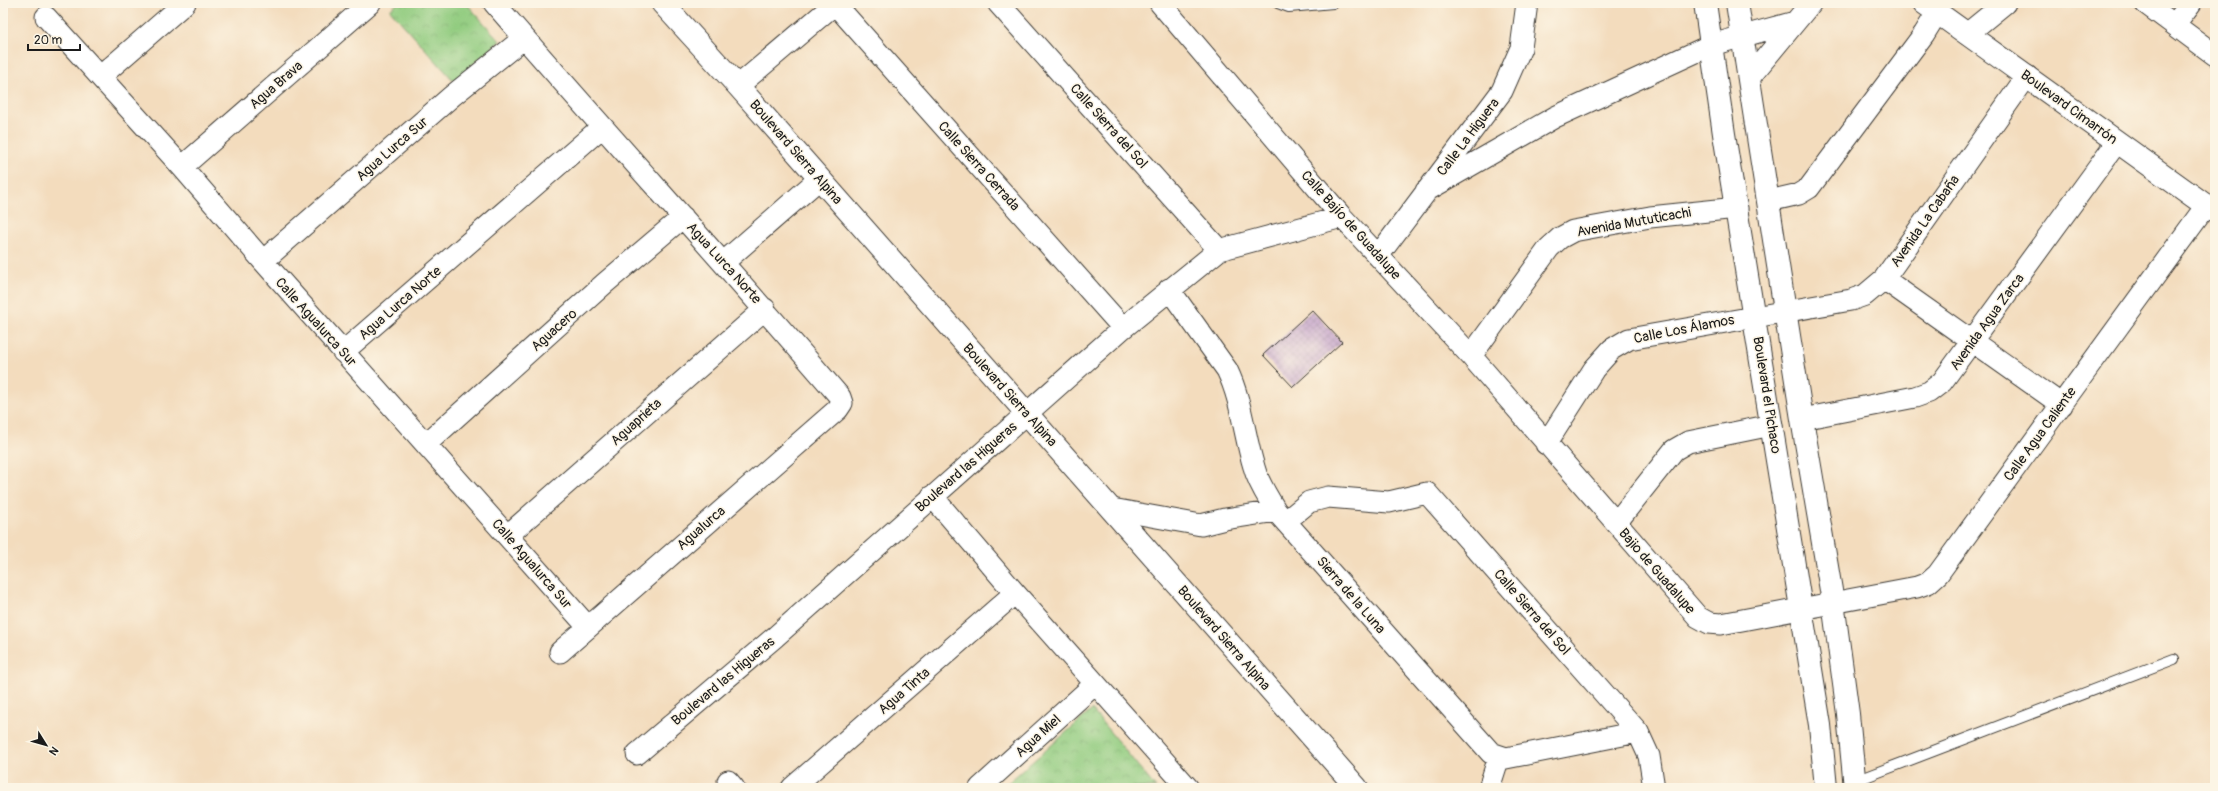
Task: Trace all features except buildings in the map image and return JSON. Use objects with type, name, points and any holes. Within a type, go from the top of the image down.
[{"type":"street","points":[[101,76],[185,3]]},
{"type":"street","name":"Agua Brava","points":[[182,167],[370,3]]},
{"type":"street","name":"Agua Lurca Norte","points":[[494,3],[602,127],[765,309],[840,397],[842,403]]},
{"type":"street","name":"Boulevard Sierra Alpina","points":[[662,3],[738,86],[1357,788]]},
{"type":"street","name":"Calle Sierra del Sol","points":[[998,3],[1219,250]]},
{"type":"street","name":"Calle Bajío de Guadalupe","points":[[1160,3],[1342,218],[1471,356],[1546,444]]},
{"type":"street","name":"Calle La Higuera","points":[[1378,256],[1402,227],[1426,191],[1502,91],[1521,48],[1526,3]]},
{"type":"street","name":"Boulevard el Pichaco","points":[[1705,3],[1753,317],[1772,425],[1820,725],[1826,788]]},
{"type":"street","points":[[1737,3],[1802,419],[1833,602],[1855,784]]},
{"type":"street","points":[[1749,78],[1811,3]]},
{"type":"street","points":[[1966,34],[2006,3]]},
{"type":"street","points":[[2145,3],[2215,55]]},
{"type":"street","points":[[2175,24],[2191,3]]},
{"type":"street","points":[[738,86],[836,4]]},
{"type":"street","name":"Calle Sierra Cerrada","points":[[836,4],[1123,328]]},
{"type":"street","points":[[1769,201],[1799,194],[1808,188],[1924,34],[1933,6]]},
{"type":"street","name":"Boulevard Cimarrón","points":[[1933,6],[1966,34],[2027,76],[2211,209]]},
{"type":"street","name":"Calle Agualurca Sur","points":[[46,17],[182,167],[262,261],[508,535],[588,627]]},
{"type":"street","points":[[1426,191],[1555,117],[1711,45],[1795,22]]},
{"type":"street","name":"Agua Lurca Sur","points":[[262,261],[452,96],[524,38]]},
{"type":"street","name":"Avenida La Cabaña","points":[[1753,317],[1786,313],[1851,300],[1865,295],[1884,279],[2027,76]]},
{"type":"street","name":"Agua Lurca Norte","points":[[343,352],[602,127]]},
{"type":"street","name":"Avenida Agua Zarca","points":[[1802,419],[1894,402],[1929,392],[1942,382],[1973,342],[2117,142]]},
{"type":"street","points":[[724,262],[820,179]]},
{"type":"street","name":"Avenida Mututicachi","points":[[1471,356],[1550,248],[1560,238],[1573,232],[1650,217],[1737,208]]},
{"type":"street","name":"Calle Agua Caliente","points":[[1801,609],[1917,587],[1928,583],[1938,574],[2062,404],[2211,209]]},
{"type":"street","name":"Aguacero","points":[[426,444],[604,284],[683,217]]},
{"type":"street","name":"Boulevard las Higueras","points":[[637,754],[775,637],[1123,328],[1169,289],[1219,250],[1342,218]]},
{"type":"street","points":[[1884,279],[2062,404]]},
{"type":"street","name":"Sierra de la Luna","points":[[1169,289],[1227,370],[1234,384],[1254,468],[1264,490],[1281,516],[1486,747],[1499,757]]},
{"type":"street","name":"Aguaprieta","points":[[508,535],[765,309]]},
{"type":"street","name":"Calle Los Álamos","points":[[1546,444],[1594,370],[1612,349],[1629,339],[1753,317]]},
{"type":"street","name":"Agualurca","points":[[560,652],[838,409],[842,403]]},
{"type":"street","points":[[1616,523],[1674,450],[1688,442],[1772,425]]},
{"type":"street","name":"Bajio de Guadalupe","points":[[1546,444],[1698,617],[1709,623],[1721,624],[1801,609]]},
{"type":"street","name":"Calle Sierra del Sol","points":[[1281,516],[1308,502],[1328,497],[1389,502],[1427,493],[1638,732],[1649,756],[1654,788]]},
{"type":"street","points":[[932,496],[1015,593],[1188,788]]},
{"type":"street","points":[[1112,509],[1201,525],[1225,519],[1281,516]]},
{"type":"street","name":"Agua Tinta","points":[[792,788],[1015,593]]},
{"type":"street","name":"Agua Miel","points":[[980,788],[1095,684]]},
{"type":"street","points":[[1489,788],[1499,757],[1506,758],[1638,732]]},
{"type":"lane","points":[[1278,3],[1289,7],[1333,3]]},
{"type":"lane","points":[[1855,784],[2174,659]]},
{"type":"green space","points":[[398,3],[466,3],[500,41],[454,81],[390,10]]},
{"type":"green space","points":[[1092,710],[1156,788],[1002,788]]}]
